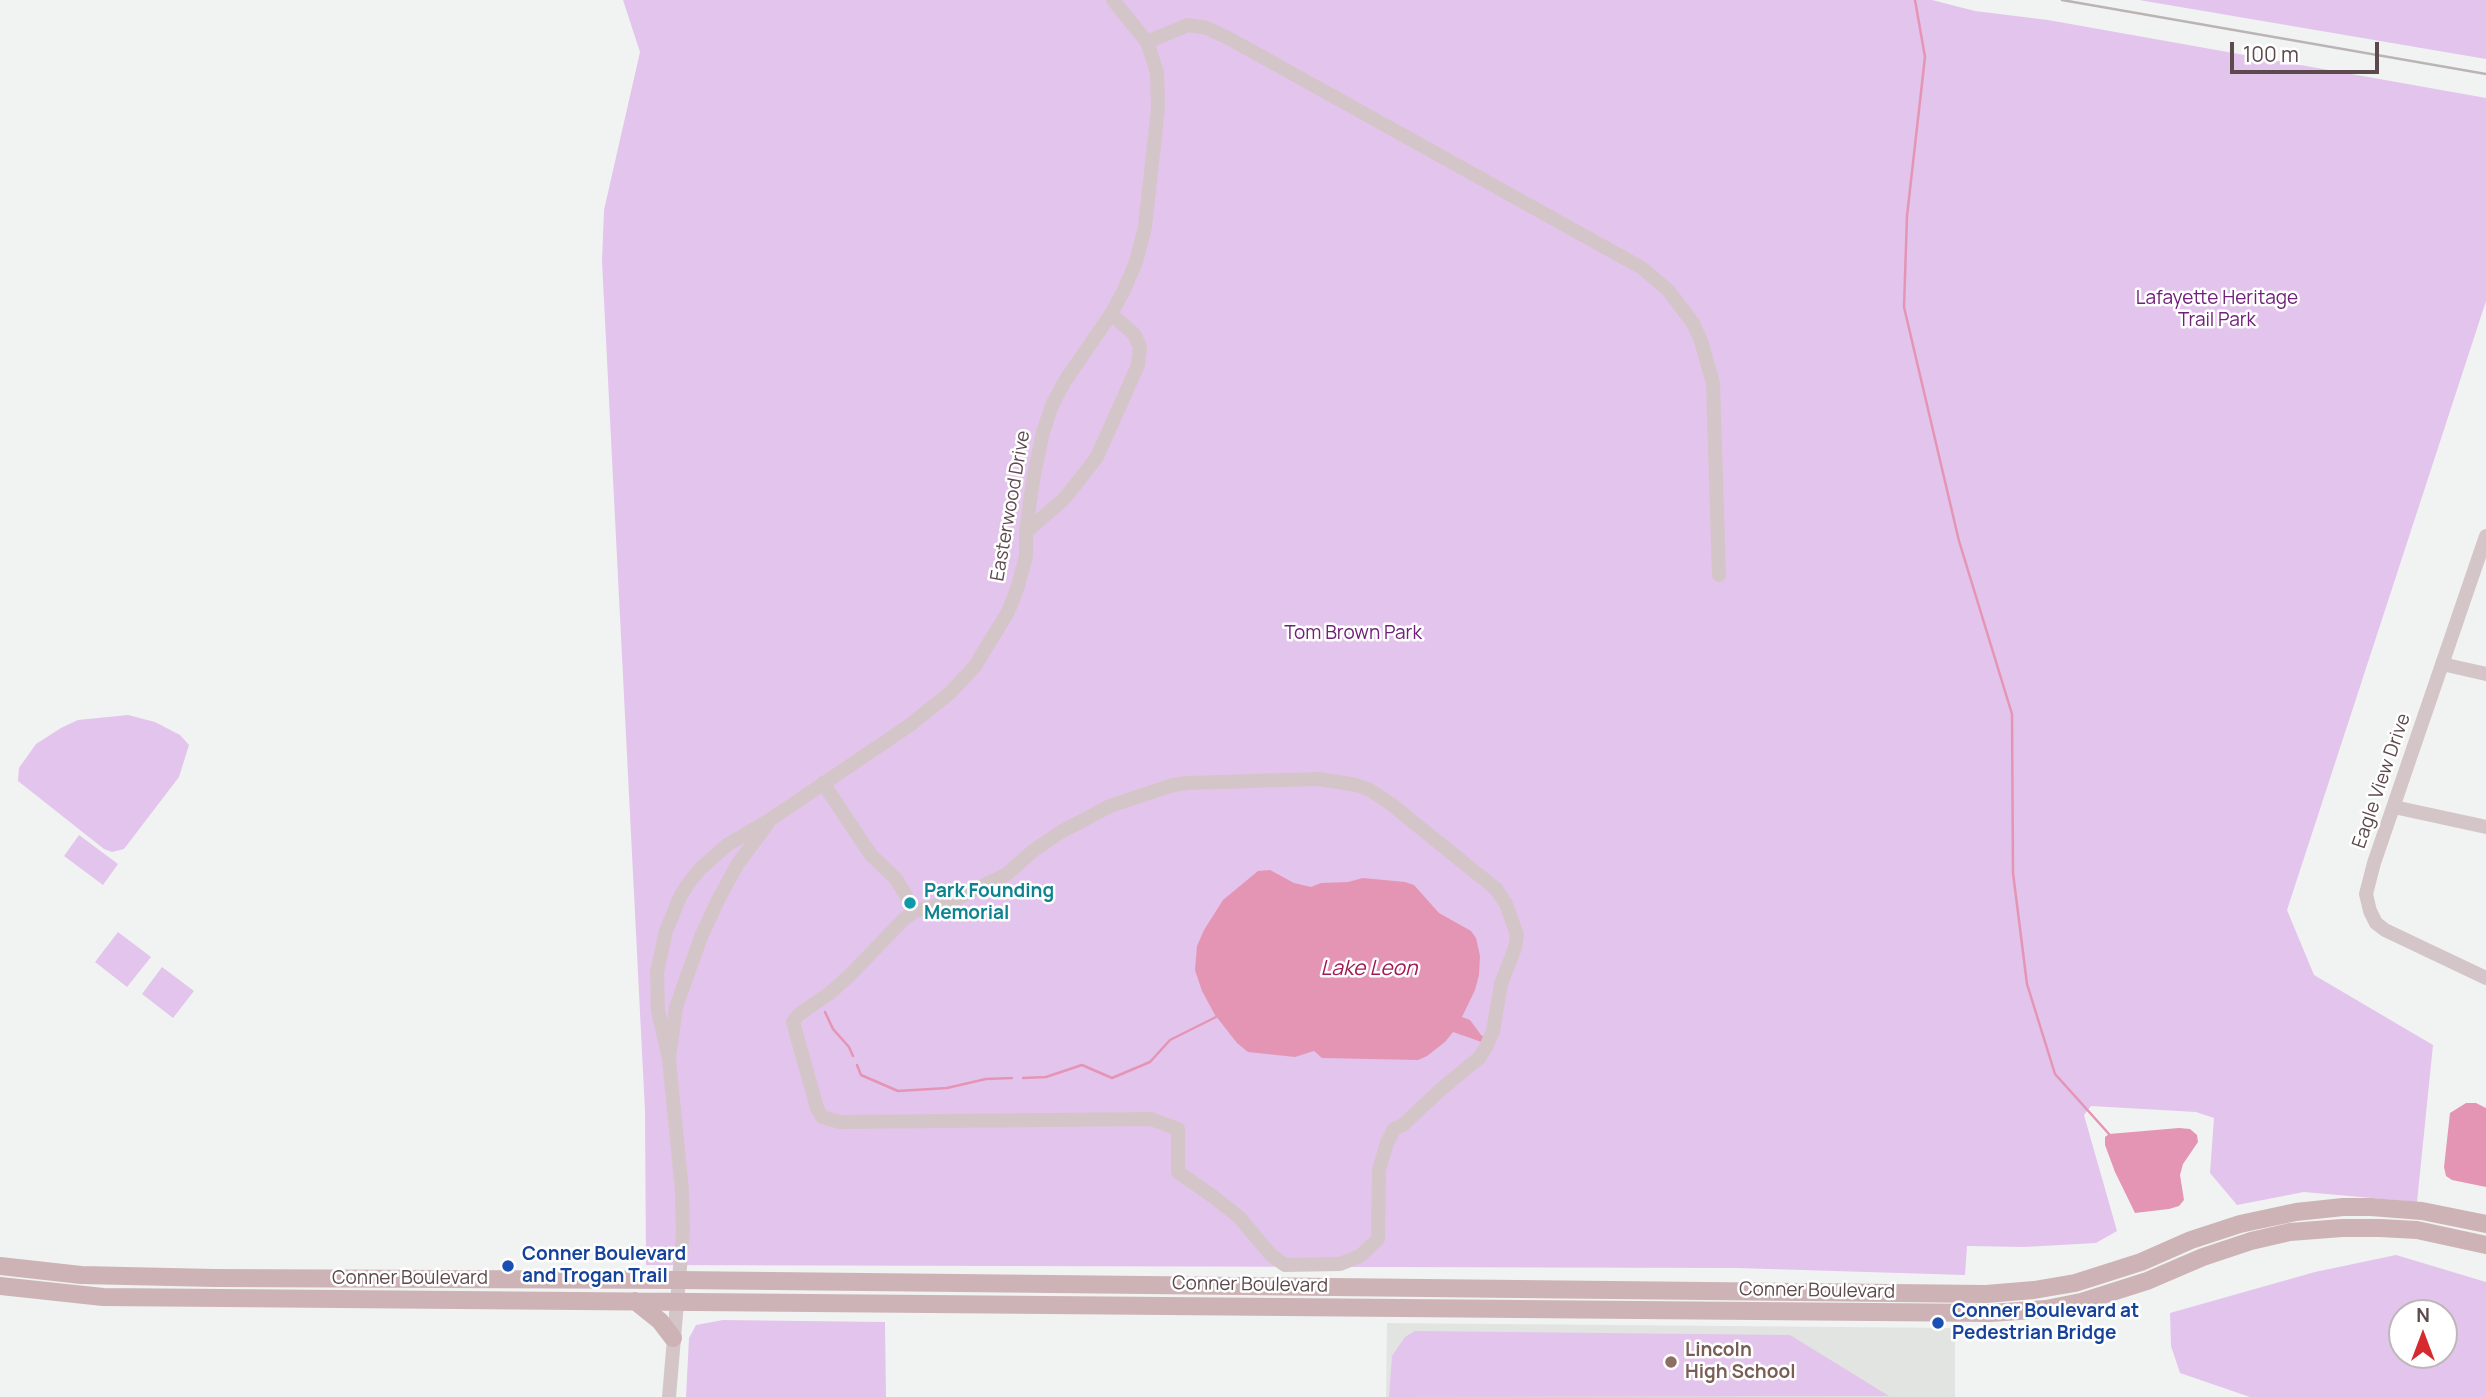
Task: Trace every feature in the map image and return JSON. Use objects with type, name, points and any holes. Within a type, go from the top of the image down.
[{"type":"main road","name":"Conner Boulevard","points":[[0,1266],[46,1273],[105,1276],[1986,1294],[2075,1283],[2141,1262],[2191,1240],[2240,1224],[2295,1212],[2371,1207],[2422,1211],[2486,1224]]},
{"type":"main road","name":"Conner Boulevard","points":[[0,1286],[103,1297],[1948,1313],[2025,1311],[2081,1302],[2147,1281],[2203,1257],[2251,1241],[2290,1232],[2342,1227],[2417,1230],[2486,1245]]},
{"type":"main road","points":[[103,1297],[105,1276]]},
{"type":"main road","points":[[1141,1286],[1141,1305]]},
{"type":"main road","points":[[1948,1294],[1948,1313]]},
{"type":"main road","points":[[635,1301],[660,1321],[673,1338]]},
{"type":"street","name":"Easterwood Drive","points":[[669,1397],[683,1232],[682,1190],[670,1059],[658,1011],[656,990],[660,952],[675,909],[688,884],[700,869],[727,845],[771,819],[930,710],[975,666],[995,637],[1018,586],[1026,556],[1026,532],[1037,454],[1053,403],[1124,290],[1136,262],[1145,227],[1159,86],[1154,57],[1147,42],[1113,0]]},
{"type":"street","points":[[1147,42],[1188,25],[1207,28],[1642,268],[1668,290],[1693,323],[1702,341],[1713,383],[1719,575]]},
{"type":"street","points":[[1026,532],[1065,498],[1097,457],[1138,365],[1140,347],[1134,334],[1111,314]]},
{"type":"street","name":"Eagle View Drive","points":[[2486,536],[2367,894],[2370,911],[2376,923],[2398,938],[2486,978]]},
{"type":"street","points":[[2442,664],[2486,674]]},
{"type":"street","points":[[1318,779],[1370,790],[1468,864],[1496,889],[1506,904],[1517,935],[1515,948],[1501,984],[1493,1031],[1486,1047],[1479,1058],[1438,1091],[1403,1125],[1394,1129],[1381,1162],[1378,1239],[1351,1261],[1340,1264],[1285,1265],[1271,1255],[1238,1217],[1178,1172],[1178,1129],[1151,1119],[839,1122],[822,1117],[817,1108],[793,1022],[798,1015],[850,975],[903,919],[915,911],[948,903],[1007,874],[1034,850],[1089,816],[1110,806],[1173,785],[1318,779]]},
{"type":"street","points":[[823,783],[871,855],[896,879],[915,911]]},
{"type":"street","points":[[2394,807],[2486,827]]},
{"type":"street","name":"Easterwood Drive","points":[[670,1059],[676,1007],[701,937],[737,865],[771,819]]},
{"type":"shaded area","name":"Lincoln High School","points":[[1387,1323],[1955,1328],[1955,1397],[1386,1397]]},
{"type":"green space","name":"Tom Brown Park","points":[[623,0],[1932,0],[1975,11],[2048,20],[2486,98],[2486,301],[2287,910],[2314,975],[2433,1045],[2417,1202],[2304,1192],[2237,1205],[2210,1173],[2214,1118],[2196,1112],[2091,1106],[2084,1115],[2117,1231],[2096,1243],[2024,1247],[1967,1246],[1965,1275],[1736,1268],[646,1265],[645,1111],[602,261],[604,210],[640,52]]},
{"type":"green space","points":[[2139,0],[2486,0],[2486,59]]},
{"type":"green space","points":[[128,715],[155,722],[180,735],[189,745],[179,777],[124,849],[112,852],[104,849],[18,781],[19,768],[36,744],[61,728],[78,720]]},
{"type":"green space","points":[[79,835],[118,864],[103,885],[64,856]]},
{"type":"green space","points":[[118,932],[151,957],[127,987],[95,962]]},
{"type":"green space","points":[[162,967],[194,991],[173,1018],[142,994]]},
{"type":"green space","points":[[2396,1255],[2486,1282],[2486,1397],[2250,1397],[2180,1373],[2171,1346],[2170,1313],[2315,1272]]},
{"type":"green space","points":[[723,1320],[885,1322],[886,1397],[686,1397],[689,1338],[696,1325]]},
{"type":"green space","name":"Lincoln High School","points":[[1415,1331],[1790,1335],[1889,1396],[1389,1397],[1392,1356],[1405,1337]]},
{"type":"water","name":"Lake Leon","points":[[1270,870],[1294,883],[1311,887],[1321,883],[1348,882],[1363,878],[1414,885],[1439,913],[1471,931],[1476,938],[1480,956],[1479,975],[1462,1017],[1470,1020],[1493,1046],[1453,1032],[1445,1042],[1418,1060],[1322,1058],[1314,1051],[1295,1057],[1248,1052],[1237,1043],[1215,1015],[1202,991],[1195,970],[1197,946],[1223,900],[1258,871]]},
{"type":"water","points":[[2466,1103],[2476,1103],[2486,1108],[2486,1187],[2452,1180],[2446,1176],[2444,1167],[2450,1113]]},
{"type":"water","points":[[2190,1129],[2197,1135],[2198,1142],[2183,1164],[2180,1175],[2184,1200],[2179,1206],[2169,1209],[2135,1213],[2115,1172],[2105,1145],[2105,1137],[2109,1134]]},
{"type":"waterway","points":[[1915,0],[1925,57],[1907,216],[1904,307],[1959,541],[2012,714],[2013,873],[2027,984],[2055,1074],[2109,1134]]},
{"type":"waterway","points":[[825,1012],[833,1029],[849,1047],[853,1056]]},
{"type":"waterway","points":[[1023,1078],[1046,1077],[1082,1065],[1112,1078],[1150,1062],[1170,1040],[1216,1017]]},
{"type":"waterway","points":[[857,1065],[861,1075],[898,1091],[947,1088],[986,1079],[1012,1078]]},
{"type":"railway","points":[[2062,0],[2486,74]]},
{"type":"place","name":"Park Founding Memorial","points":[[910,903]]},
{"type":"place","name":"Conner Boulevard and Trogan Trail","points":[[508,1266]]},
{"type":"place","name":"Conner Boulevard at Pedestrian Bridge","points":[[1938,1323]]},
{"type":"place","name":"Lincoln High School","points":[[1671,1362]]},
{"type":"park label","name":"Lafayette Heritage Trail Park","points":[[2217,310]]}]
